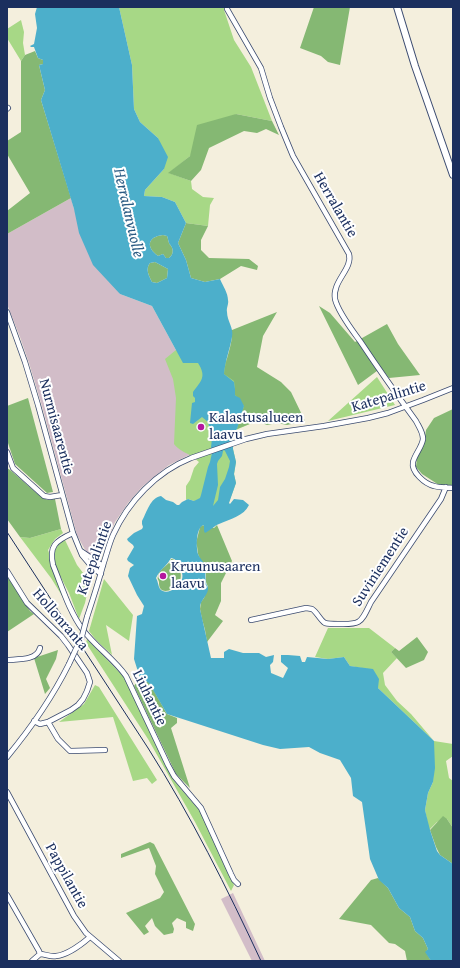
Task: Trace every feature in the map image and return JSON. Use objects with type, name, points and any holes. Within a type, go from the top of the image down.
[{"type":"main road","points":[[397,7],[415,66],[453,175]]},
{"type":"street","name":"Herralantie","points":[[227,7],[233,21],[261,68],[280,127],[293,156],[349,254],[349,262],[336,285],[335,300],[339,309],[349,326],[416,421],[420,429],[422,441],[414,459],[413,468],[419,476],[434,486],[446,487]]},
{"type":"street","name":"Nurmisaarentie","points":[[7,312],[29,376],[73,533],[82,555],[93,568],[101,574]]},
{"type":"street","name":"Katepalintie","points":[[7,757],[34,721],[59,683],[82,636],[112,537],[118,524],[131,504],[153,482],[171,468],[183,462],[201,454],[246,439],[267,434],[368,418],[405,407],[453,388]]},
{"type":"street","points":[[7,452],[13,468],[44,496],[50,497],[62,495]]},
{"type":"street","points":[[446,487],[453,488]]},
{"type":"street","name":"Suviniementie","points":[[251,620],[306,608],[315,611],[323,622],[347,624],[358,623],[446,487]]},
{"type":"street","name":"Liuhantie","points":[[73,533],[56,542],[53,547],[51,557],[73,613],[87,635],[120,666],[168,765],[174,776],[201,808],[231,874],[238,884]]},
{"type":"street","points":[[80,550],[103,566]]},
{"type":"street","name":"Hollonranta","points":[[7,571],[28,603],[68,645],[87,673],[90,682],[83,699],[78,705],[48,722]]},
{"type":"street","points":[[7,660],[19,660],[34,655],[39,652],[40,648]]},
{"type":"street","points":[[34,721],[40,724],[48,722],[58,739],[70,751],[105,750]]},
{"type":"street","name":"Pappilantie","points":[[7,792],[74,916],[90,937],[119,961]]},
{"type":"street","points":[[7,895],[40,954]]},
{"type":"street","points":[[40,954],[57,956],[69,951],[90,937]]},
{"type":"street","points":[[32,961],[40,954]]},
{"type":"shaded area","points":[[71,198],[74,209],[120,294],[152,306],[183,363],[211,448],[187,456],[169,465],[142,487],[128,503],[115,522],[104,548],[98,551],[95,558],[87,552],[77,535],[29,363],[7,304],[7,234]]},
{"type":"shaded area","points":[[233,893],[265,961],[252,961],[221,899]]},
{"type":"green space","points":[[119,7],[224,7],[234,40],[251,67],[272,121],[236,114],[169,173],[191,181],[192,189],[203,197],[214,198],[210,205],[208,226],[186,223],[175,202],[162,197],[144,196],[145,190],[164,169],[158,138],[140,122],[134,109],[132,65]]},
{"type":"green space","points":[[314,7],[350,7],[340,65],[328,62],[321,56],[300,48]]},
{"type":"green space","points":[[21,20],[24,32],[23,43],[25,55],[21,61],[7,38],[7,29]]},
{"type":"green space","points":[[35,51],[38,58],[43,60],[43,64],[39,65],[45,90],[41,100],[71,198],[7,234],[7,211],[30,193],[7,154],[7,141],[21,132],[21,61],[25,55]]},
{"type":"green space","points":[[236,114],[272,121],[279,135],[266,129],[257,133],[244,131],[209,148],[201,170],[191,181],[168,173],[190,156],[197,125]]},
{"type":"green space","points":[[186,223],[208,226],[201,240],[201,250],[209,258],[249,259],[258,266],[257,270],[241,266],[220,279],[205,282],[191,278],[186,260],[178,243]]},
{"type":"green space","points":[[163,235],[167,236],[173,249],[169,258],[166,258],[163,254],[158,256],[154,253],[150,246],[151,240]]},
{"type":"green space","points":[[155,262],[168,269],[167,278],[157,283],[152,282],[148,270],[150,263]]},
{"type":"green space","points":[[319,306],[330,313],[355,342],[387,324],[398,344],[420,375],[389,378],[381,368],[358,385]]},
{"type":"green space","points":[[277,312],[263,336],[257,367],[281,382],[291,392],[305,421],[287,425],[277,423],[267,425],[257,421],[237,429],[244,406],[235,395],[234,381],[224,374],[232,330]]},
{"type":"green space","points":[[176,350],[226,359],[257,421],[238,429],[232,435],[236,462],[234,474],[236,483],[229,504],[210,511],[194,501],[188,499],[186,500],[186,486],[190,480],[194,468],[199,462],[174,444],[176,398],[173,379],[165,359]]},
{"type":"green space","points":[[377,377],[395,405],[328,421]]},
{"type":"green space","points":[[28,398],[53,492],[47,493],[15,464],[7,440],[7,406]]},
{"type":"green space","points":[[453,409],[453,486],[439,485],[422,474],[416,467],[417,457],[424,443],[426,430],[434,418]]},
{"type":"green space","points":[[7,468],[44,498],[48,500],[55,499],[61,529],[30,538],[20,537],[7,519]]},
{"type":"green space","points":[[203,525],[214,528],[217,525],[232,561],[221,583],[221,601],[215,615],[223,621],[207,642],[200,609],[201,602],[208,587],[206,582],[206,574],[198,554],[196,543],[200,527]]},
{"type":"green space","points":[[61,529],[63,533],[55,539],[48,550],[64,599],[51,578],[20,537],[30,538]]},
{"type":"green space","points":[[65,540],[77,565],[87,578],[89,585],[85,603],[79,619],[69,593],[56,567],[54,556],[56,547]]},
{"type":"green space","points":[[171,559],[174,560],[181,573],[181,579],[175,587],[166,591],[160,588],[158,576],[160,571]]},
{"type":"green space","points":[[7,576],[30,611],[34,614],[7,632]]},
{"type":"green space","points":[[104,579],[133,615],[129,641],[106,625],[112,655],[89,631]]},
{"type":"green space","points":[[328,628],[369,628],[395,648],[391,652],[397,658],[383,673],[385,685],[397,701],[411,714],[434,741],[378,688],[373,670],[350,666],[344,657],[328,659],[315,657]]},
{"type":"green space","points":[[417,637],[428,652],[424,660],[406,668],[391,652],[395,648],[399,651]]},
{"type":"green space","points":[[87,639],[124,677],[170,774],[200,811],[234,885],[231,891],[195,822],[148,739],[86,643]]},
{"type":"green space","points":[[58,650],[56,659],[46,679],[50,688],[45,694],[34,658]]},
{"type":"green space","points":[[140,678],[149,682],[167,714],[177,718],[177,723],[171,728],[190,788],[176,774],[134,686]]},
{"type":"green space","points":[[95,685],[99,687],[157,780],[152,784],[147,778],[133,781],[113,717],[59,722],[84,704]]},
{"type":"green space","points":[[434,741],[453,744],[453,756],[446,761],[449,778],[453,781],[453,828],[447,819],[437,822],[429,830],[425,810],[428,793],[433,782]]},
{"type":"green space","points":[[443,816],[453,828],[453,864],[440,855],[430,830]]},
{"type":"green space","points":[[150,842],[154,844],[195,924],[193,931],[186,928],[186,922],[177,918],[172,923],[174,929],[173,933],[164,935],[155,926],[152,918],[145,926],[149,932],[144,935],[126,913],[160,898],[164,892],[155,874],[156,866],[149,848],[121,858],[121,854]]},
{"type":"green space","points":[[378,878],[388,888],[399,908],[410,917],[415,931],[423,938],[428,949],[426,952],[431,961],[407,961],[405,951],[395,944],[389,943],[371,925],[339,919],[371,880]]},
{"type":"water","name":"Herralanvuolle","points":[[37,7],[119,7],[132,65],[134,109],[140,122],[158,138],[168,157],[164,169],[145,190],[144,196],[162,197],[175,202],[186,223],[178,243],[186,260],[191,278],[205,282],[220,279],[227,295],[227,315],[232,334],[224,374],[234,382],[235,395],[240,398],[244,406],[237,429],[232,435],[236,462],[234,474],[236,483],[229,503],[230,504],[234,499],[243,500],[249,505],[240,515],[217,525],[205,533],[203,525],[198,534],[197,551],[204,564],[206,583],[208,587],[200,609],[211,658],[224,658],[224,652],[229,649],[243,653],[259,653],[266,657],[274,655],[273,662],[270,665],[271,673],[283,678],[288,668],[281,662],[281,655],[300,656],[302,662],[305,662],[307,657],[328,659],[344,657],[350,666],[373,669],[379,679],[378,688],[434,741],[435,768],[433,782],[428,793],[425,810],[437,851],[440,855],[453,864],[453,961],[431,961],[425,952],[428,949],[423,938],[415,931],[410,917],[399,908],[388,888],[379,880],[370,859],[362,802],[353,796],[351,778],[340,760],[320,753],[309,747],[280,749],[263,745],[167,714],[149,683],[140,678],[134,659],[137,616],[142,614],[144,606],[128,576],[130,568],[134,565],[127,559],[134,547],[127,539],[142,529],[142,521],[147,510],[151,502],[157,497],[161,496],[177,505],[188,499],[194,501],[200,498],[212,453],[212,437],[208,422],[202,417],[193,424],[190,423],[192,403],[195,402],[193,392],[202,379],[202,372],[198,363],[183,363],[152,306],[120,294],[93,265],[79,233],[74,209],[41,100],[45,90],[39,65],[43,64],[43,60],[38,58],[34,47],[30,46],[34,44],[37,28],[35,14]],"holes":[[[158,236],[167,236],[173,251],[169,258],[166,258],[163,254],[158,256],[151,249],[151,240]],[[155,262],[168,269],[167,278],[157,283],[152,282],[148,270],[150,263]],[[223,451],[225,451],[230,461],[229,467],[225,479],[220,487],[218,500],[213,506],[218,485],[217,464]],[[171,558],[176,561],[182,572],[182,578],[177,587],[165,592],[160,589],[156,578],[159,572]]]},
{"type":"railway","points":[[7,532],[164,774],[208,853],[261,961]]},
{"type":"place","name":"Kalastusalueen laavu","points":[[201,427]]},
{"type":"place","name":"Kruunusaaren laavu","points":[[163,576]]}]
